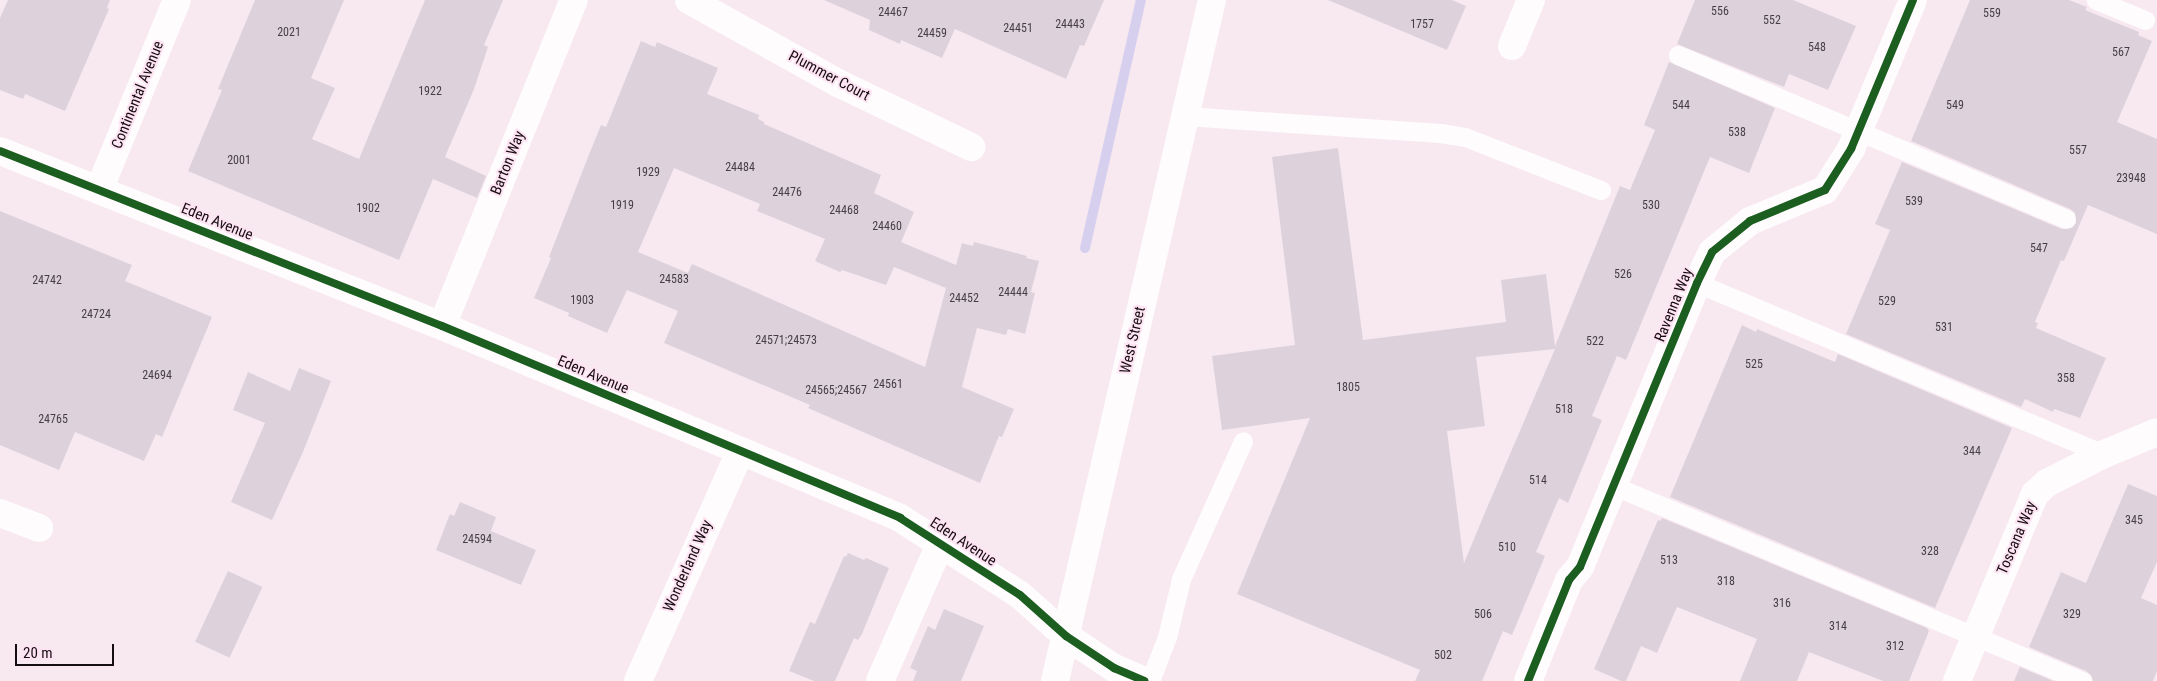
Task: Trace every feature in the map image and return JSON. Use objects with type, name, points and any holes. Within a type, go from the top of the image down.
[{"type":"street","name":"Continental Avenue","points":[[99,190],[177,0]]},
{"type":"street","name":"Barton Way","points":[[442,326],[574,0]]},
{"type":"street","name":"Plummer Court","points":[[689,0],[838,83],[971,147]]},
{"type":"street","name":"West Street","points":[[1055,681],[1212,0]]},
{"type":"street","points":[[1512,46],[1531,0]]},
{"type":"street","name":"Ravenna Way","points":[[1528,681],[1569,580],[1580,567],[1697,283],[1712,252],[1750,221],[1825,190],[1851,149],[1913,0]]},
{"type":"street","name":"Eden Avenue","points":[[0,151],[442,326],[900,518],[1020,595],[1066,636],[1114,668],[1144,681]]},
{"type":"street","name":"Toscana Way","points":[[1957,681],[2035,494],[2047,484],[2104,454],[2157,432]]},
{"type":"street","name":"Wonderland Way","points":[[638,681],[740,452]]},
{"type":"street","points":[[0,512],[39,528]]},
{"type":"street","name":"Eden Avenue","points":[[880,681],[940,544]]},
{"type":"lane","points":[[2096,0],[2145,20]]},
{"type":"lane","points":[[1678,55],[1858,133],[2066,219]]},
{"type":"lane","points":[[1185,116],[1440,133],[1465,137],[1601,190]]},
{"type":"lane","points":[[1697,283],[2104,454]]},
{"type":"lane","points":[[1150,681],[1167,637],[1181,579],[1243,441]]},
{"type":"lane","points":[[1614,486],[2082,681]]},
{"type":"building","points":[[8,0],[110,0],[107,8],[109,9],[65,111],[25,94],[23,99],[0,90],[0,18]]},
{"type":"building","points":[[255,0],[344,0],[311,78],[335,88],[312,139],[359,159],[425,0],[503,0],[484,45],[488,47],[474,89],[445,157],[486,176],[477,198],[433,179],[399,260],[188,171],[222,90],[218,89]]},
{"type":"building","points":[[824,0],[1104,0],[1084,46],[1080,45],[1066,79],[955,29],[942,58],[901,40],[900,44],[869,30],[870,20]]},
{"type":"building","points":[[1328,0],[1452,0],[1466,6],[1447,50]]},
{"type":"building","points":[[1695,0],[1793,0],[1856,26],[1828,90],[1789,74],[1784,87],[1677,44]]},
{"type":"building","points":[[1970,0],[2069,0],[2087,7],[2085,10],[2139,32],[2138,35],[2152,41],[2117,122],[2157,139],[2157,234],[2088,205],[2064,261],[2061,260],[2035,322],[2038,323],[2036,328],[2106,358],[2080,418],[2054,409],[2053,412],[2025,399],[2021,407],[1846,334],[1890,230],[1875,224],[1902,162],[2062,229],[2072,228],[2076,223],[2075,213],[2070,209],[1911,141]]},
{"type":"building","points":[[641,41],[655,47],[657,42],[718,68],[707,94],[759,115],[758,119],[764,122],[764,124],[881,175],[874,193],[914,212],[901,242],[956,265],[962,243],[973,246],[974,242],[1039,261],[1031,292],[1035,293],[1025,334],[1008,329],[1006,335],[977,328],[962,387],[1014,409],[1002,437],[999,436],[980,483],[808,408],[810,405],[664,343],[678,311],[627,290],[607,333],[568,316],[569,313],[534,298],[601,125],[606,127]],"holes":[[[674,168],[760,204],[757,211],[825,239],[815,261],[840,272],[842,270],[886,285],[894,267],[946,288],[925,367],[692,264],[688,273],[638,252]]]},
{"type":"building","points":[[1669,62],[1775,108],[1749,173],[1710,157],[1626,360],[1617,356],[1592,416],[1602,420],[1568,503],[1559,498],[1536,552],[1545,556],[1512,635],[1503,631],[1482,681],[1415,681],[1420,670],[1237,594],[1310,418],[1222,430],[1212,356],[1295,345],[1272,157],[1338,148],[1363,340],[1506,322],[1501,280],[1546,274],[1555,346],[1620,186],[1630,190],[1655,130],[1644,125]],"holes":[[[1555,349],[1464,563],[1447,431],[1485,426],[1476,357]]]},
{"type":"building","points":[[0,211],[132,265],[125,281],[212,317],[162,437],[156,434],[144,461],[75,432],[59,470],[0,445]]},
{"type":"building","points":[[1742,325],[1756,332],[1757,329],[1835,362],[1838,354],[2012,428],[1935,608],[1670,497]]},
{"type":"building","points":[[299,368],[331,381],[303,452],[272,520],[231,502],[265,423],[233,410],[248,372],[290,391]]},
{"type":"building","points":[[2128,484],[2157,496],[2157,562],[2141,598],[2157,605],[2157,671],[2153,681],[2093,681],[2091,675],[2086,671],[2029,647],[2061,572],[2086,583]]},
{"type":"building","points":[[460,502],[496,517],[491,531],[536,550],[521,585],[436,550],[450,514],[454,516]]},
{"type":"building","points":[[1662,518],[1927,628],[1929,631],[1909,681],[1883,681],[1809,652],[1797,681],[1740,681],[1757,639],[1677,607],[1657,653],[1641,646],[1626,681],[1621,681],[1594,669],[1658,520],[1660,521]]},
{"type":"building","points":[[848,553],[889,568],[862,634],[858,640],[854,638],[835,681],[814,681],[789,671],[810,622],[815,624],[844,556],[846,557]]},
{"type":"building","points":[[228,571],[262,587],[229,658],[195,642]]},
{"type":"building","points":[[944,609],[984,626],[961,681],[913,681],[917,671],[910,668],[928,626],[935,630]]},
{"type":"building","points":[[2020,667],[2053,681],[2014,681]]},
{"type":"waterway","points":[[1085,248],[1141,0]]},
{"type":"cycle path","points":[[1528,681],[1569,580],[1580,567],[1697,283],[1712,252],[1750,221],[1825,190],[1851,149],[1913,0]]},
{"type":"cycle path","points":[[0,151],[442,326],[900,518],[1020,595],[1066,636],[1114,668],[1144,681]]}]
